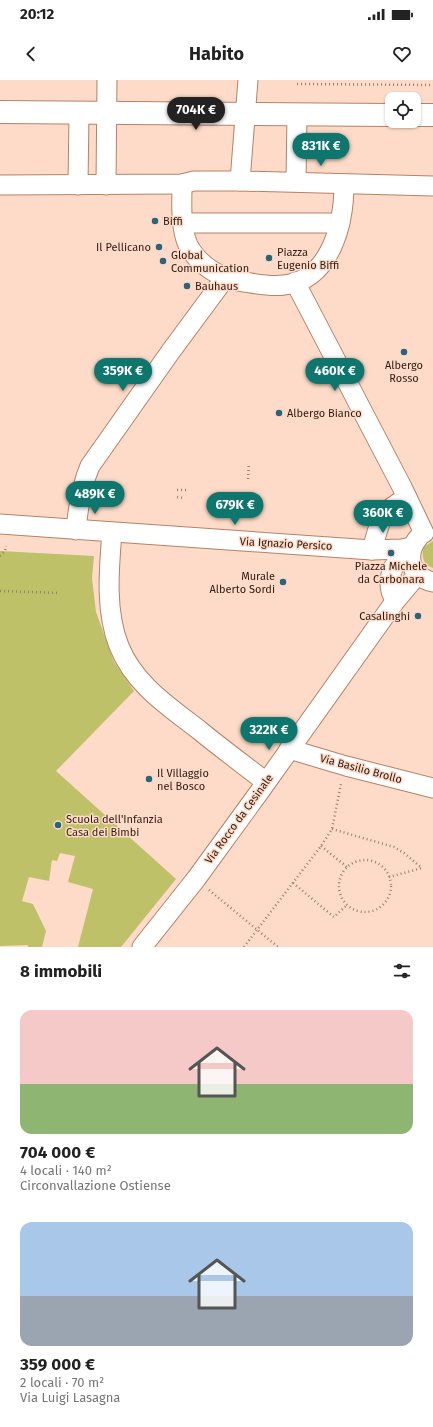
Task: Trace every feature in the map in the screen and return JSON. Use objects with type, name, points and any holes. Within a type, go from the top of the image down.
[{"type":"main road","points":[[0,112],[385,115]]},
{"type":"main road","points":[[421,115],[433,115]]},
{"type":"street","points":[[106,185],[107,80]]},
{"type":"street","points":[[240,181],[248,80]]},
{"type":"street","points":[[78,185],[79,113]]},
{"type":"street","points":[[296,182],[297,115]]},
{"type":"street","points":[[0,185],[182,184],[194,181],[240,181],[433,186]]},
{"type":"street","points":[[182,184],[183,223],[186,238],[195,255],[204,265],[224,278],[237,281],[284,285],[295,282],[307,276],[320,264],[332,248],[340,223],[344,184]]},
{"type":"street","points":[[183,223],[340,223]]},
{"type":"street","points":[[76,530],[79,500],[90,466],[224,278]]},
{"type":"street","points":[[295,282],[404,493],[420,540],[412,564],[425,578]]},
{"type":"street","points":[[364,549],[378,528],[383,515],[404,493]]},
{"type":"street","name":"Via Ignazio Persico","points":[[0,524],[236,542],[364,549]]},
{"type":"street","points":[[112,532],[109,576],[111,614],[118,645],[125,659],[146,687],[175,712],[266,782]]},
{"type":"street","points":[[364,549],[401,549],[420,540]]},
{"type":"street","points":[[396,600],[390,591],[390,571],[395,563],[420,540]]},
{"type":"street","name":"Via Rocco da Cesinale","points":[[142,947],[196,878],[396,600],[425,578]]},
{"type":"street","name":"Via Basilio Brollo","points":[[289,749],[346,766],[433,788]]},
{"type":"path","points":[[297,84],[433,85]]},
{"type":"path","points":[[248,479],[249,463]]},
{"type":"path","points":[[177,490],[188,490]]},
{"type":"path","points":[[177,497],[183,498]]},
{"type":"path","points":[[0,556],[5,551],[6,546]]},
{"type":"path","points":[[0,591],[60,592]]},
{"type":"path","points":[[244,947],[321,846],[332,829],[346,766]]},
{"type":"path","points":[[332,829],[394,848],[404,853],[422,868],[389,877]]},
{"type":"path","points":[[321,846],[347,867]]},
{"type":"path","points":[[362,860],[379,864],[389,877],[391,886],[385,902],[379,907],[363,911],[348,905],[342,898],[339,890],[339,882],[347,867],[354,862],[362,860]]},
{"type":"path","points":[[293,883],[334,917],[348,905]]},
{"type":"path","points":[[209,890],[278,947]]},
{"type":"green space","points":[[433,541],[433,568],[427,565],[423,554],[424,547]]},
{"type":"green space","name":"Scuola dell'Infanzia Casa dei Bimbi","points":[[0,551],[94,556],[92,578],[96,612],[114,662],[134,691],[56,771],[176,879],[121,947],[78,947],[93,889],[68,882],[75,856],[60,853],[57,861],[52,860],[49,881],[29,877],[22,901],[33,904],[46,931],[42,947],[28,947],[28,945],[0,946]]},
{"type":"place","name":"Biffi","points":[[155,221]]},
{"type":"place","name":"Il Pellicano","points":[[159,247]]},
{"type":"place","name":"Piazza Eugenio Biffi","points":[[269,258]]},
{"type":"place","name":"Global Communication","points":[[163,261]]},
{"type":"place","name":"Bauhaus","points":[[187,286]]},
{"type":"place","name":"Albergo Rosso","points":[[404,352]]},
{"type":"place","name":"Albergo Bianco","points":[[279,413]]},
{"type":"place","name":"Piazza Michele da Carbonara","points":[[391,553]]},
{"type":"place","name":"Murale Alberto Sordi","points":[[283,582]]},
{"type":"place","name":"Casalinghi","points":[[418,616]]},
{"type":"place","name":"Il Villaggio nel Bosco","points":[[149,779]]},
{"type":"place","name":"Scuola dell'Infanzia Casa dei Bimbi","points":[[58,825]]}]
